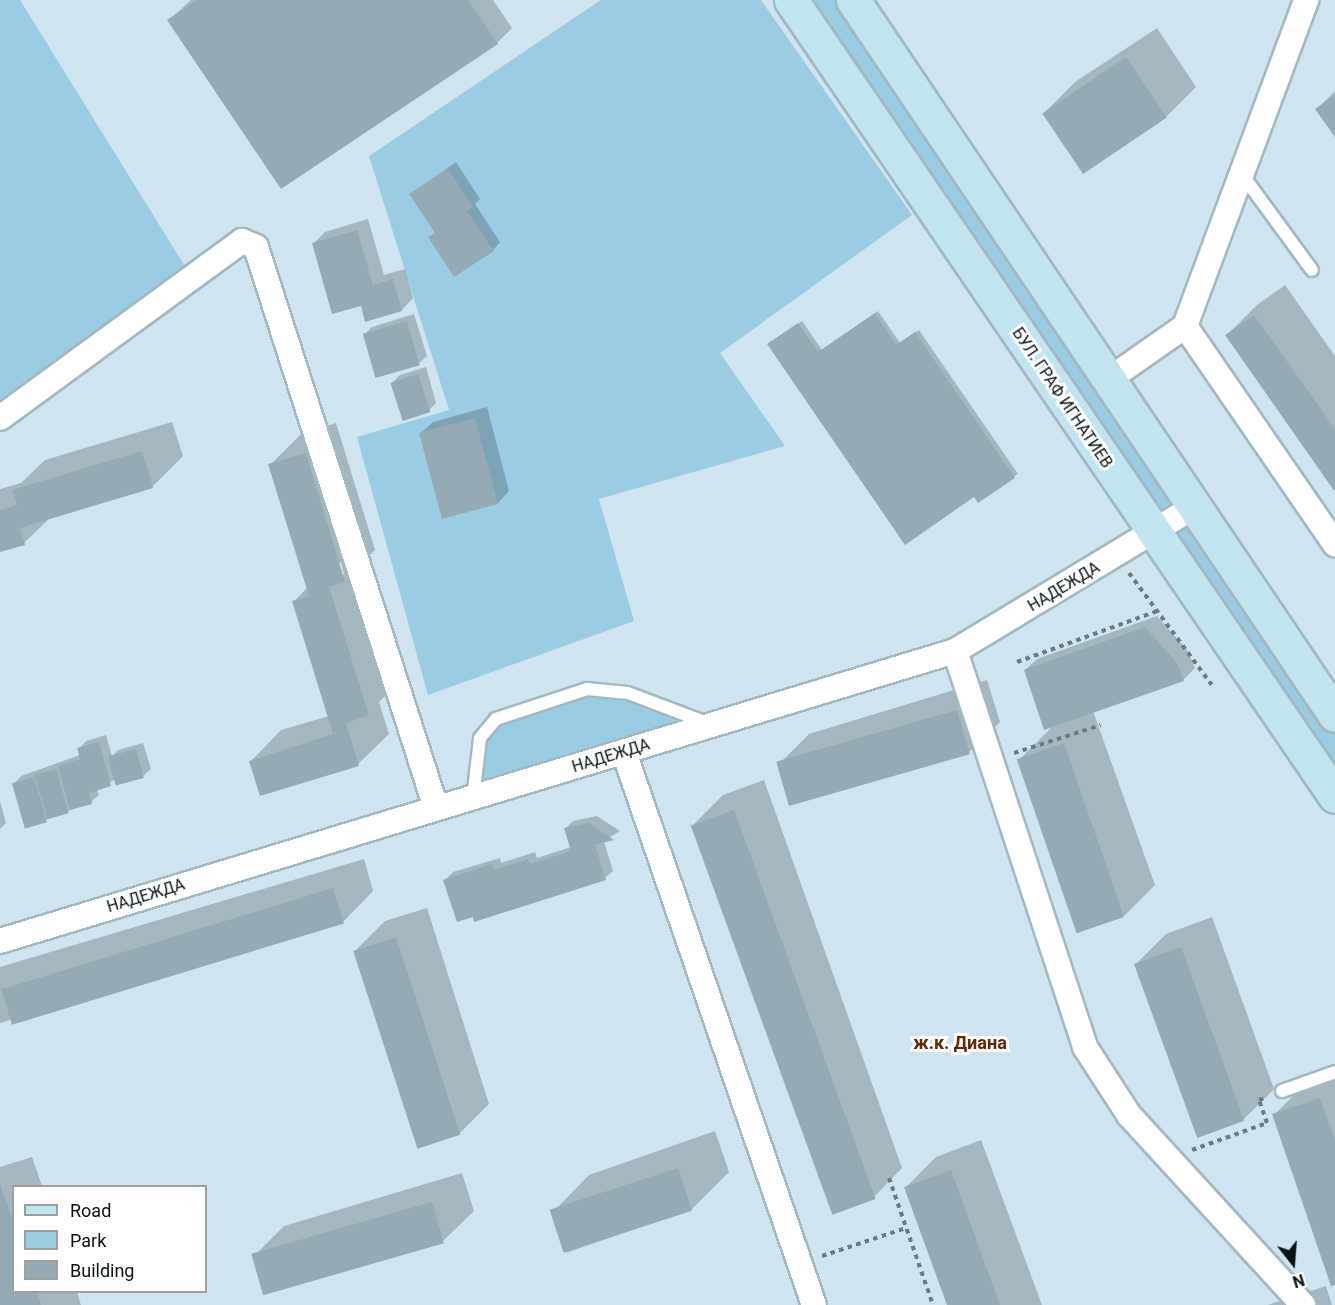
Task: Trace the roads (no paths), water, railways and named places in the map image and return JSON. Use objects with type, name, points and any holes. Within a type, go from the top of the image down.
[{"type":"main road","name":"БУЛ. ГРАФ ИГНАТИЕВ","points":[[790,0],[1335,796]]},
{"type":"main road","points":[[853,0],[1335,715]]},
{"type":"street","points":[[1108,380],[1185,326],[1306,0]]},
{"type":"street","points":[[0,418],[242,241],[256,247],[436,808]]},
{"type":"street","points":[[1185,326],[1335,544]]},
{"type":"street","name":"НАДЕЖДА","points":[[0,941],[955,651],[1194,507]]},
{"type":"street","points":[[955,651],[1085,1047],[1129,1115],[1303,1305]]},
{"type":"street","points":[[624,752],[814,1305]]},
{"type":"lane","points":[[1241,172],[1312,270]]},
{"type":"lane","points":[[473,798],[480,738],[496,718],[587,689],[628,693],[714,726]]},
{"type":"lane","points":[[1282,1091],[1335,1072]]},
{"type":"district","name":"ж.к. Диана","points":[[960,1043]]}]
